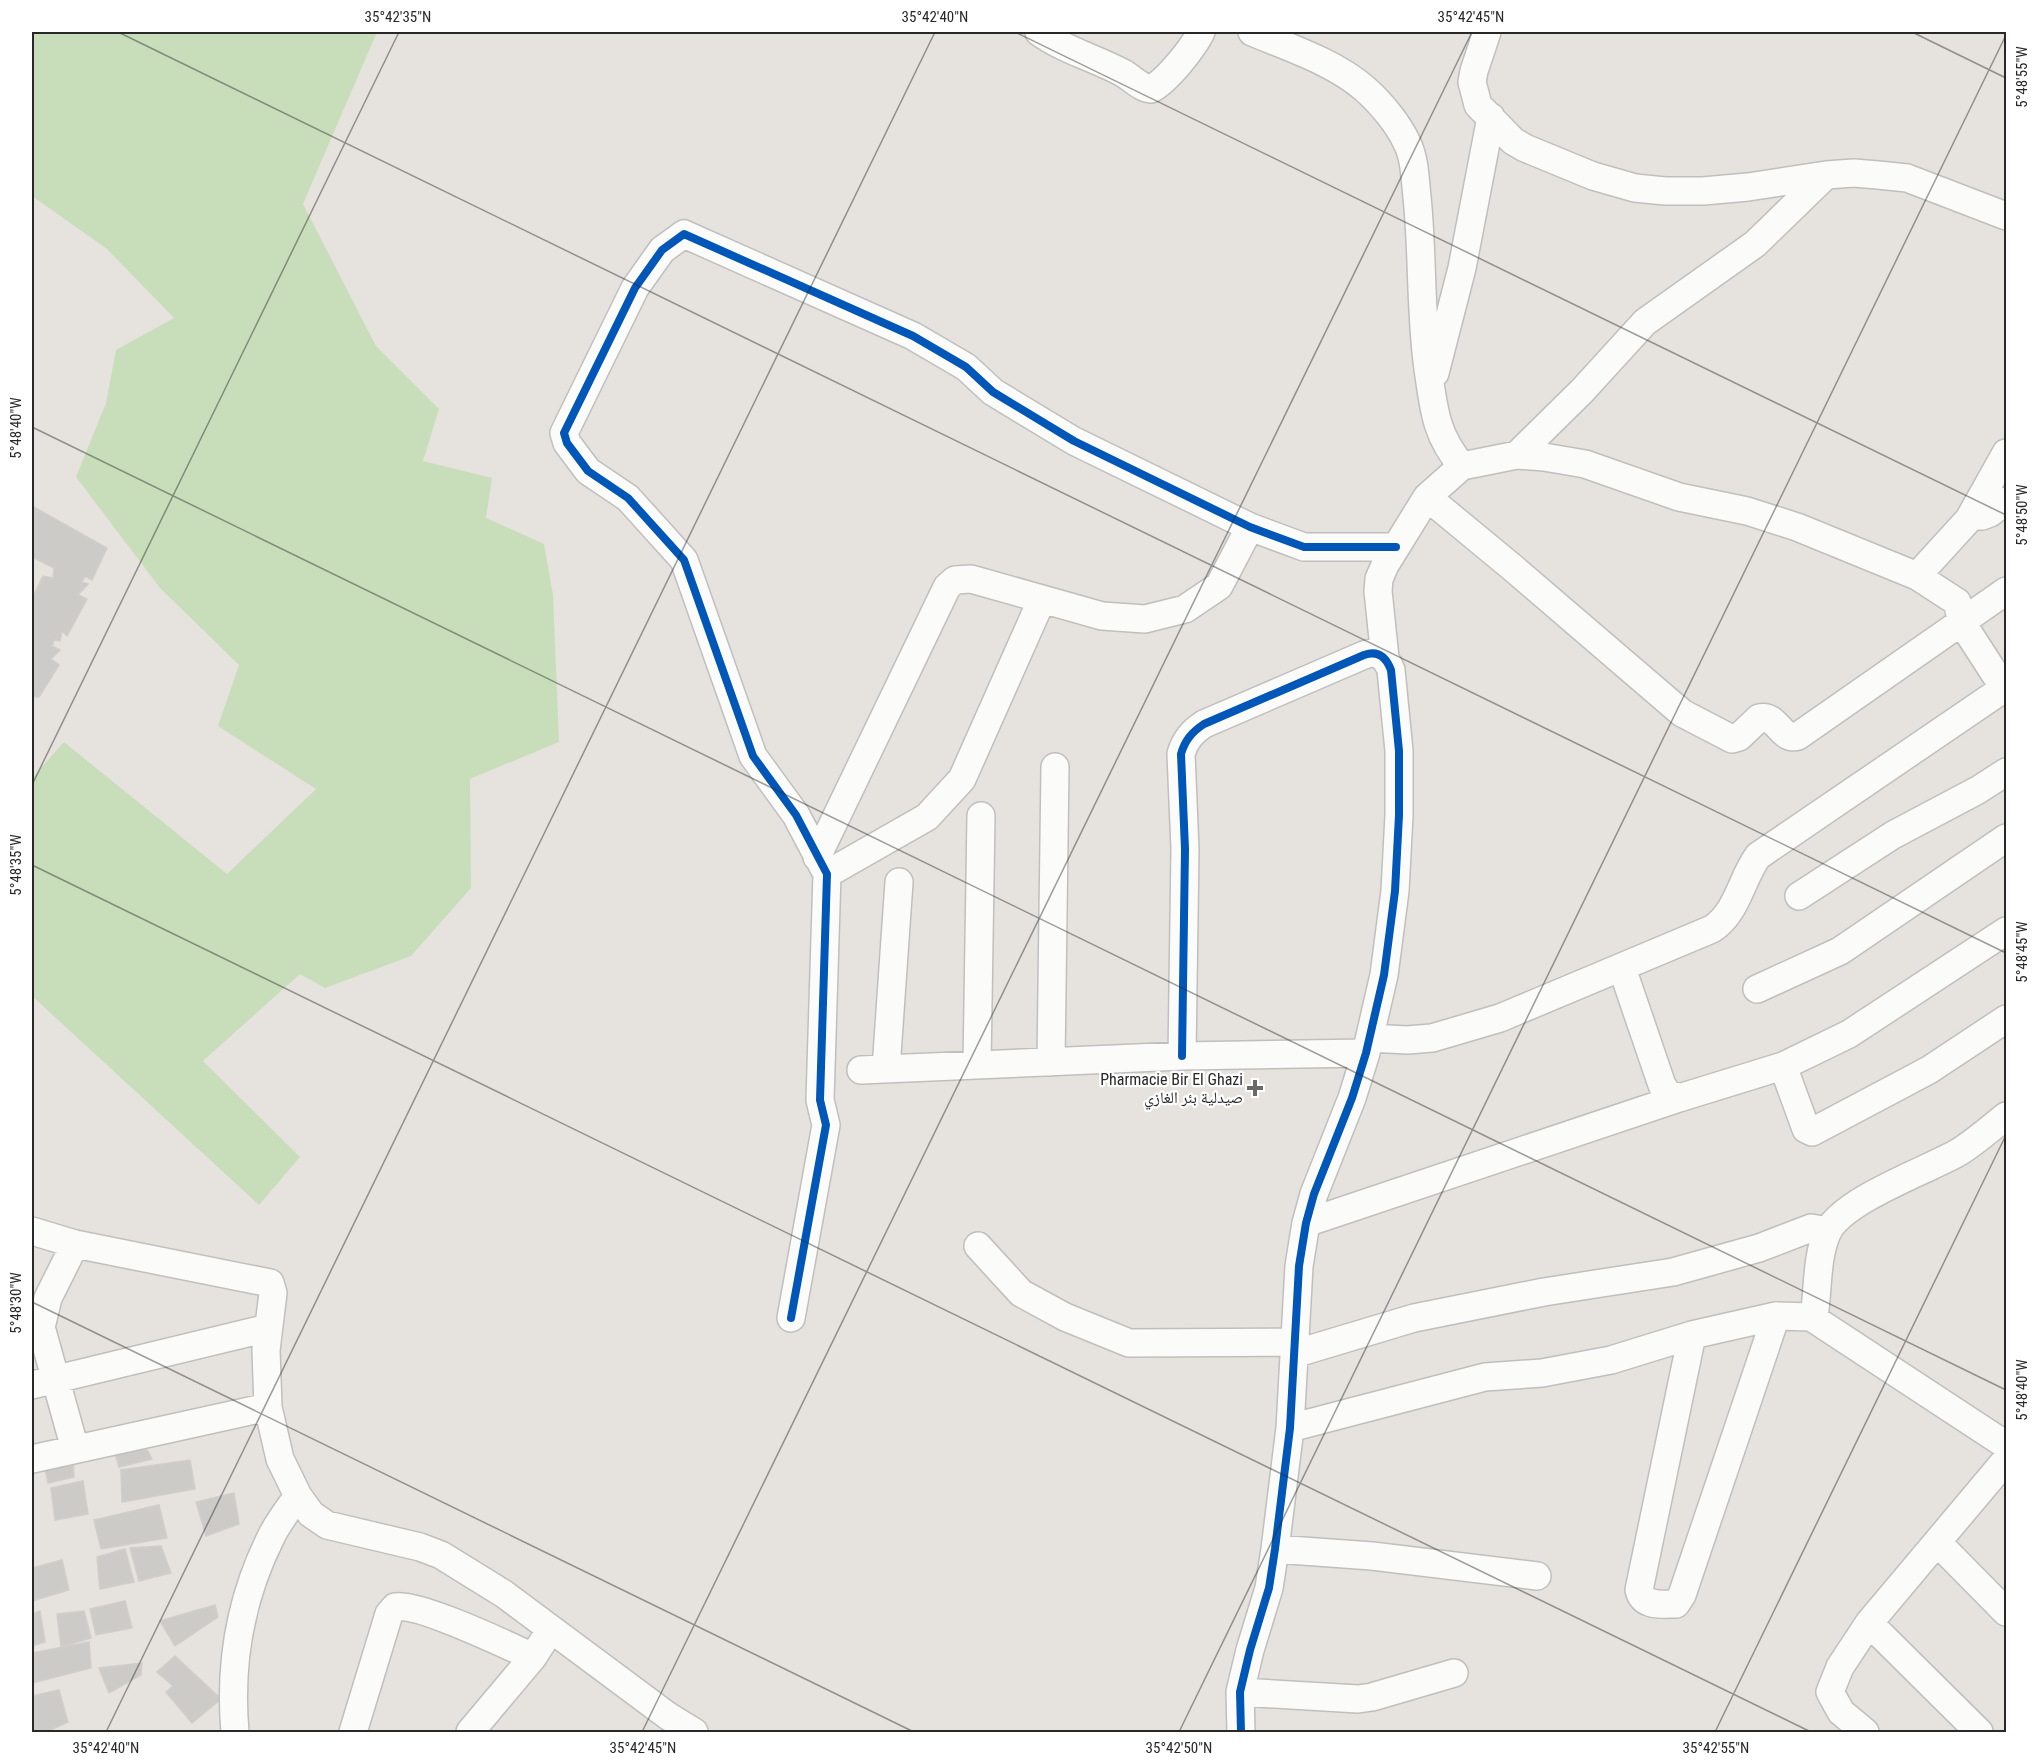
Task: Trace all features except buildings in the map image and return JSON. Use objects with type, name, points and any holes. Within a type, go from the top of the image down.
[{"type":"street","points":[[1039,32],[1052,41],[1151,89],[1162,81],[1182,59],[1201,32]]},
{"type":"street","points":[[1252,32],[1323,63],[1365,89],[1393,122],[1407,143],[1413,165],[1419,223],[1426,352],[1431,386],[1440,433],[1449,451],[1462,466]]},
{"type":"street","points":[[1487,32],[1472,82],[1478,105],[1503,133],[1525,148],[1593,176],[1635,188],[1665,191],[1703,191],[1748,187],[1854,173],[1907,178],[2007,216]]},
{"type":"street","points":[[1431,386],[1459,279],[1491,117]]},
{"type":"street","points":[[1516,454],[1582,391],[1645,322],[1755,244],[1826,175]]},
{"type":"street","points":[[822,866],[796,815],[753,756],[684,560],[628,498],[588,471],[567,443],[564,433],[630,298],[662,250],[684,234],[913,336],[966,367],[993,392],[1074,441],[1250,527],[1304,547],[1396,547]]},
{"type":"street","points":[[1917,576],[1952,539],[1975,510],[2007,453]]},
{"type":"street","points":[[899,882],[874,1070],[1182,1056],[1368,1045],[1432,1038],[1500,1018],[1712,929],[1721,923],[1735,902],[1751,865],[1758,856],[2005,688],[1962,623],[1957,602],[1917,576],[1767,516],[1679,497],[1585,465],[1516,454],[1462,466],[1426,497],[1379,579],[1378,591],[1385,658],[1391,670],[1399,751],[1399,815],[1395,891],[1385,964],[1368,1045],[1352,1098],[1314,1194],[1306,1223],[1299,1266],[1290,1428],[1275,1549],[1269,1588],[1240,1692],[1240,1732]]},
{"type":"street","points":[[1426,497],[1682,713],[1732,739],[1739,737],[1764,717],[1771,720],[1788,737],[1798,736],[2007,591]]},
{"type":"street","points":[[1975,510],[1982,516],[2007,501]]},
{"type":"street","points":[[791,1318],[826,1125],[819,1100],[822,866],[947,587],[955,580],[971,579],[1102,616],[1145,619],[1185,609],[1219,586],[1250,527]]},
{"type":"street","points":[[822,866],[927,817],[962,779],[1042,599]]},
{"type":"street","points":[[1182,1056],[1185,849],[1181,754],[1183,746],[1190,735],[1204,724],[1365,655],[1371,653],[1385,658]]},
{"type":"street","points":[[1051,1062],[1055,767]]},
{"type":"street","points":[[1799,896],[1893,835],[2007,772]]},
{"type":"street","points":[[977,1065],[981,816]]},
{"type":"street","points":[[1757,989],[1840,951],[2007,838]]},
{"type":"street","points":[[1306,1223],[1679,1098],[1783,1066],[1849,1034],[2007,932]]},
{"type":"street","points":[[1622,968],[1662,1085],[1667,1093],[1679,1098]]},
{"type":"street","points":[[1783,1066],[1806,1129],[1812,1132],[1929,1071],[2007,1018]]},
{"type":"street","points":[[1811,1317],[1815,1310],[1821,1250],[1828,1231],[1836,1219],[1854,1205],[1959,1152],[2007,1116]]},
{"type":"street","points":[[978,1246],[1021,1293],[1065,1317],[1129,1343],[1294,1348],[1414,1318],[1544,1292],[1673,1272],[1759,1248],[1811,1228],[1828,1231]]},
{"type":"street","points":[[32,1231],[75,1244],[267,1282],[273,1293],[266,1350],[268,1407],[280,1459],[298,1496],[312,1514],[327,1525],[420,1547],[441,1555],[504,1594],[668,1716],[694,1732]]},
{"type":"street","points":[[75,1244],[48,1298],[41,1327],[44,1382],[75,1449]]},
{"type":"street","points":[[1290,1428],[1485,1377],[1542,1373],[1611,1360],[1692,1335],[1776,1316],[1811,1317],[2007,1445]]},
{"type":"street","points":[[1692,1335],[1639,1590],[1641,1598],[1646,1603],[1676,1604],[1682,1595],[1776,1316]]},
{"type":"street","points":[[44,1382],[268,1328]]},
{"type":"street","points":[[32,1459],[268,1407]]},
{"type":"street","points":[[1865,1732],[1840,1712],[1830,1692],[1840,1667],[1869,1623],[2007,1460]]},
{"type":"street","points":[[235,1732],[232,1689],[240,1626],[254,1577],[272,1533],[298,1496]]},
{"type":"street","points":[[1937,1542],[2007,1612]]},
{"type":"street","points":[[1275,1549],[1372,1556],[1537,1575]]},
{"type":"street","points":[[353,1732],[389,1614],[395,1607],[403,1606],[441,1618],[484,1634],[533,1657]]},
{"type":"street","points":[[1869,1623],[1979,1732]]},
{"type":"street","points":[[470,1732],[533,1657],[551,1629]]},
{"type":"street","points":[[1240,1692],[1358,1699],[1454,1673]]},
{"type":"green space","points":[[32,32],[377,32],[303,204],[376,346],[439,409],[423,461],[492,478],[486,518],[544,544],[553,595],[559,742],[470,779],[471,888],[411,956],[325,988],[300,974],[203,1061],[300,1157],[259,1205],[32,996],[32,778],[64,742],[227,874],[316,789],[218,726],[239,665],[160,588],[76,477],[106,403],[116,350],[174,318],[107,249],[32,196]]},
{"type":"cycle path","points":[[791,1318],[826,1125],[820,1100],[827,874],[796,815],[753,756],[684,560],[628,498],[588,471],[567,443],[564,433],[635,288],[662,250],[684,234],[913,336],[966,367],[993,392],[1074,441],[1250,527],[1304,547],[1396,547]]},
{"type":"cycle path","points":[[1182,1056],[1185,849],[1181,754],[1187,740],[1204,724],[1364,655],[1377,654],[1387,661],[1391,670],[1399,751],[1399,815],[1395,891],[1384,975],[1366,1053],[1352,1098],[1314,1194],[1306,1223],[1299,1266],[1290,1428],[1275,1549],[1269,1588],[1240,1692],[1241,1732]]},
{"type":"place","name":"Pharmacie Bir El Ghazi صيدلية بئر الغازي","points":[[1255,1088]]}]
